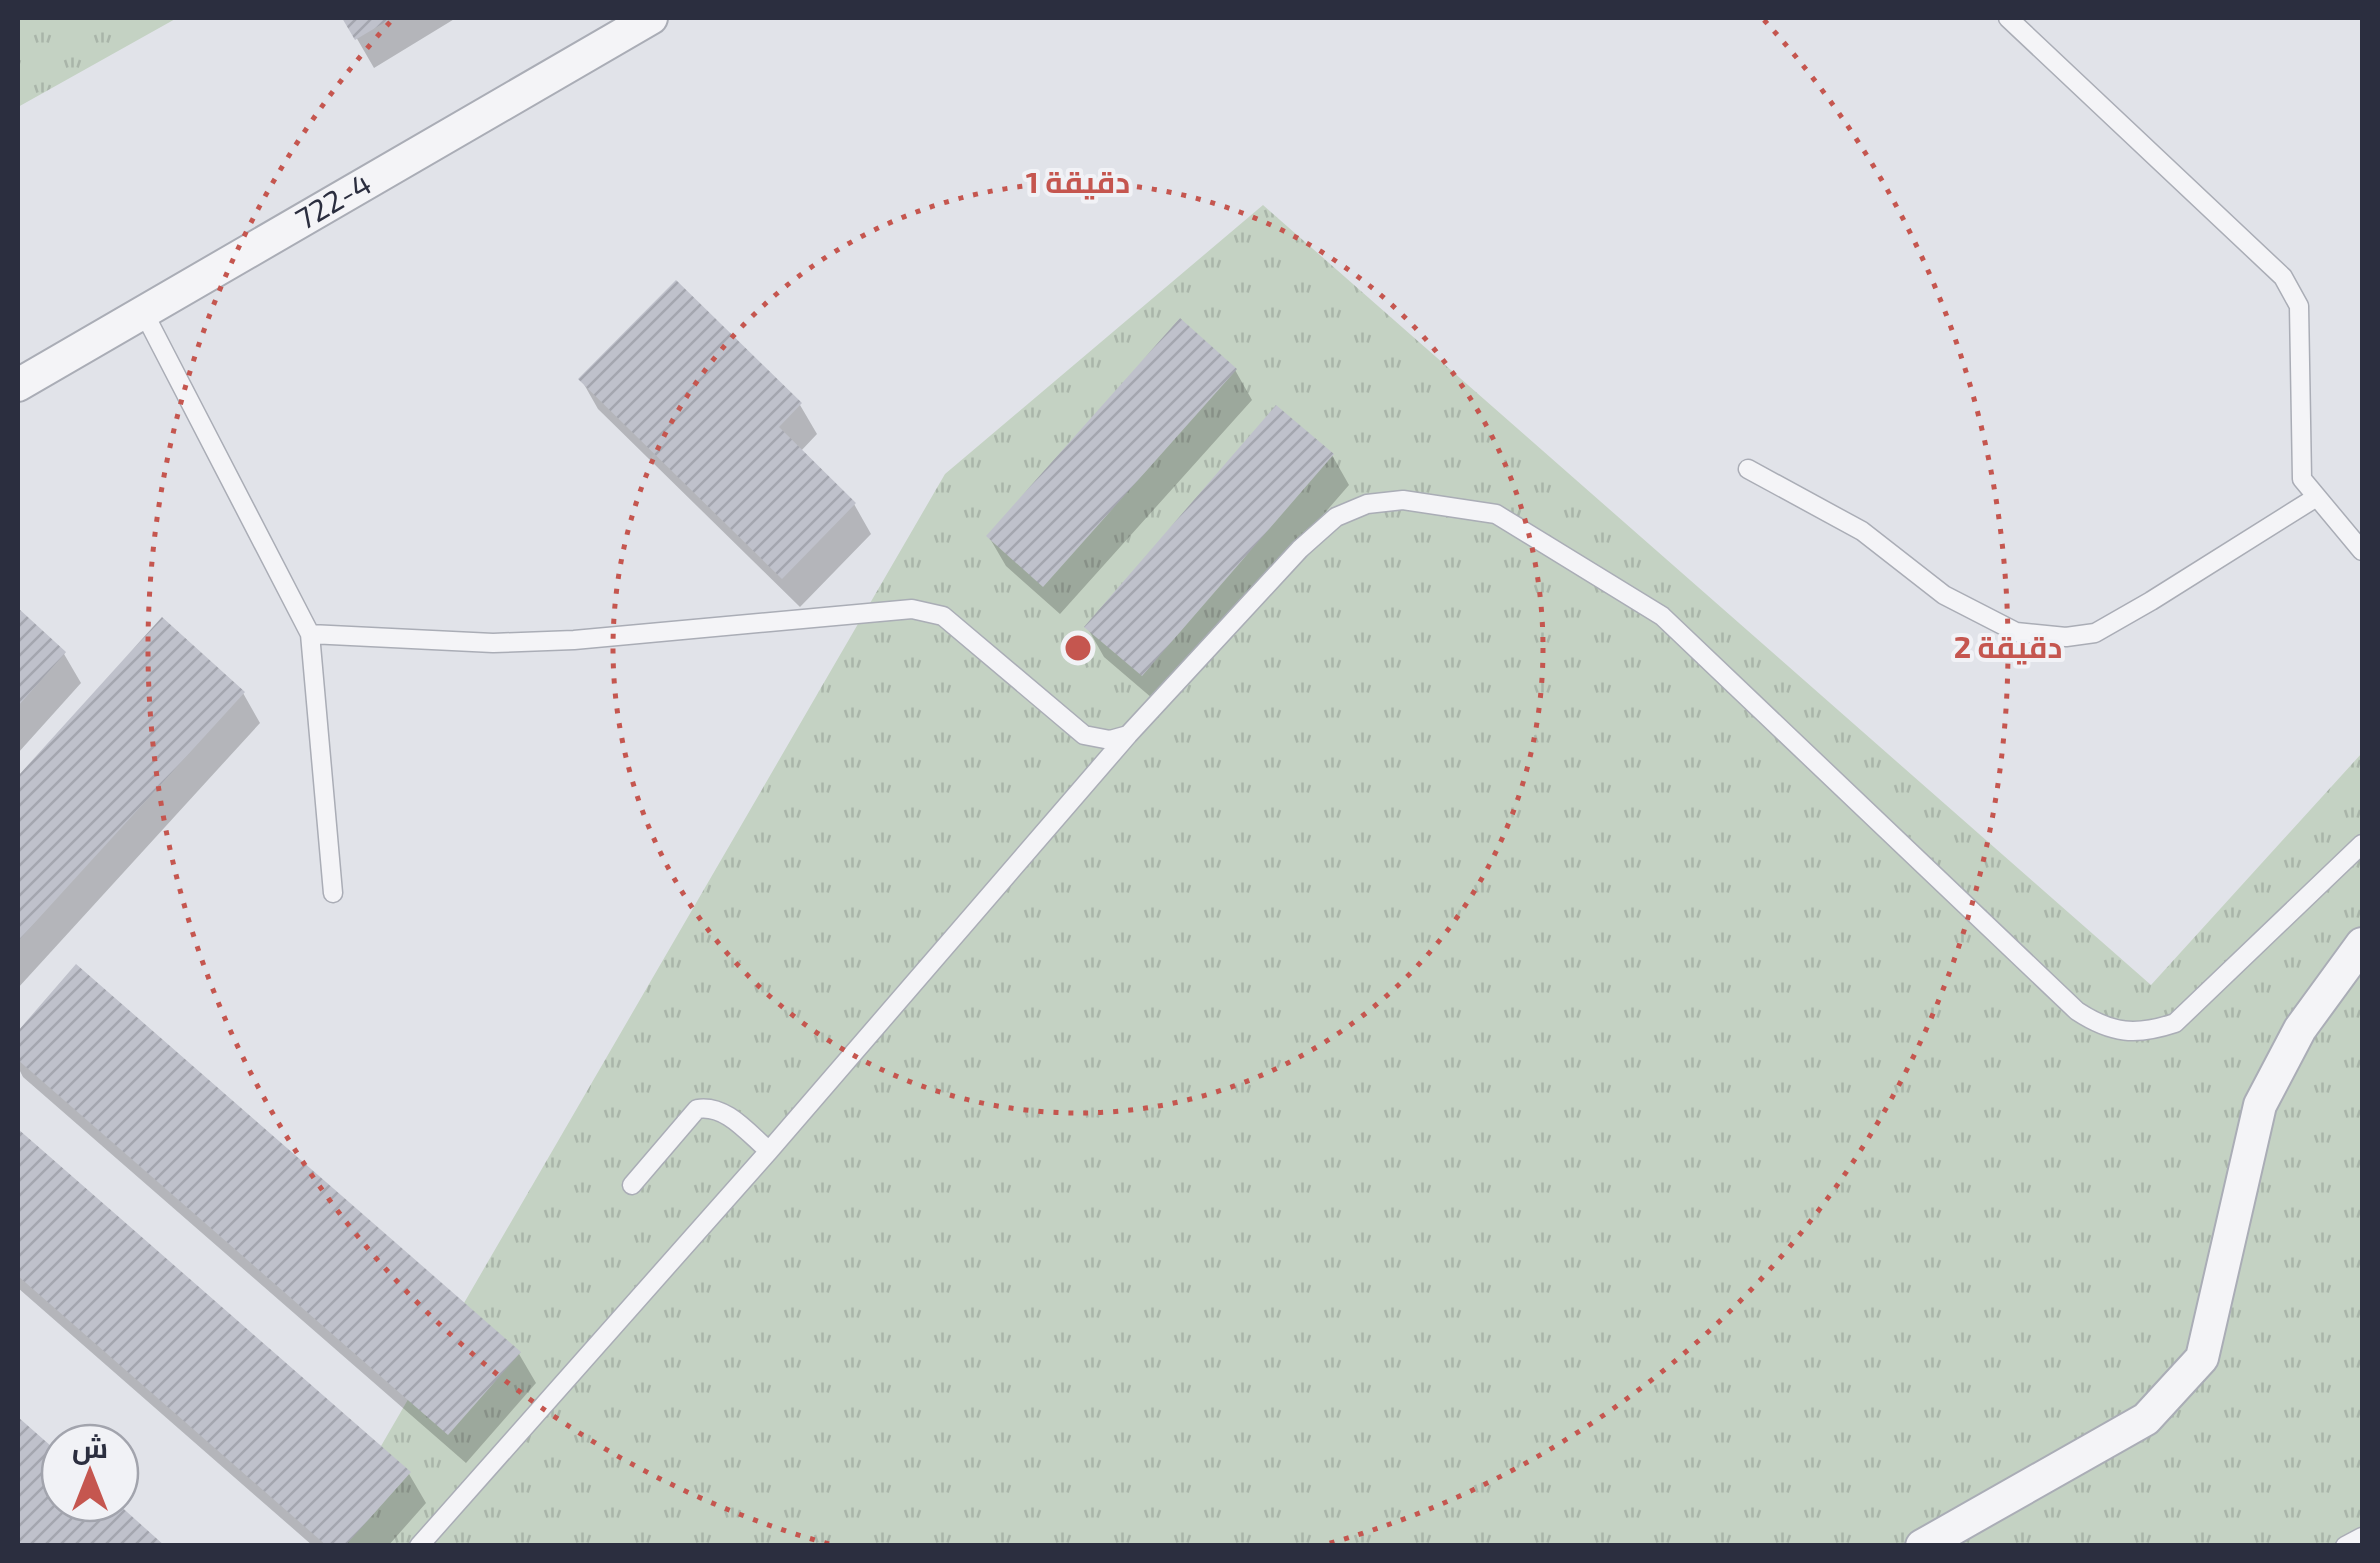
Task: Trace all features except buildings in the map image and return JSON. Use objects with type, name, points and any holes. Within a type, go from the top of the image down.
[{"type":"street","name":"722-4","points":[[18,385],[651,18]]},
{"type":"street","points":[[1922,1546],[2146,1418],[2202,1358],[2260,1105],[2300,1029],[2362,944]]},
{"type":"lane","points":[[2008,18],[2284,276],[2299,306],[2302,479],[2362,552]]},
{"type":"lane","points":[[144,313],[310,634],[333,893]]},
{"type":"lane","points":[[1748,468],[1862,531],[1944,595],[2016,632],[2066,638],[2095,633],[2316,498]]},
{"type":"lane","points":[[418,1546],[769,1151],[1128,736],[1300,548],[1336,517],[1366,504],[1403,500],[1496,514],[1662,616],[2078,1011],[2104,1029],[2148,1032],[2175,1024],[2362,844]]},
{"type":"lane","points":[[310,634],[493,643],[558,641],[912,609],[943,616],[1084,735],[1110,740],[1128,736]]},
{"type":"lane","points":[[632,1184],[697,1108],[711,1107],[726,1114],[769,1151]]},
{"type":"lane","points":[[2345,1546],[2362,1537]]},
{"type":"green space","points":[[18,18],[177,18],[18,107]]},
{"type":"green space","points":[[1263,205],[2151,985],[2362,753],[2362,1545],[323,1546],[945,474]]}]
